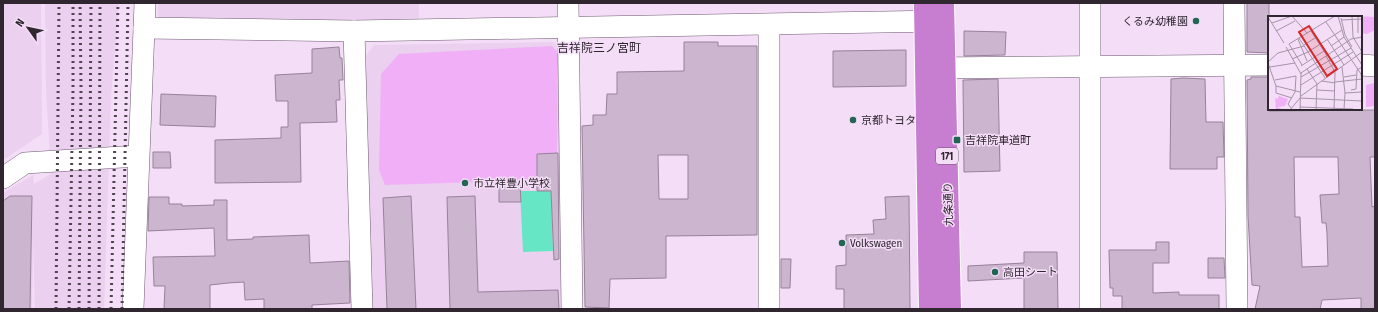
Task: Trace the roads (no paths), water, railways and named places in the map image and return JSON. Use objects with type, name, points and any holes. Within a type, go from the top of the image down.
[{"type":"highway","name":"九条通り","points":[[935,12],[936,68],[950,309]]},
{"type":"highway","name":"九条通り","points":[[930,309],[936,68]]},
{"type":"street","points":[[133,309],[145,3]]},
{"type":"street","points":[[568,3],[572,309]]},
{"type":"street","points":[[1090,3],[1090,309]]},
{"type":"street","points":[[1234,3],[1237,309]]},
{"type":"street","points":[[144,28],[354,31],[769,25],[935,12]]},
{"type":"street","points":[[769,25],[769,309]]},
{"type":"street","points":[[354,31],[362,309]]},
{"type":"street","points":[[936,68],[1090,68],[1268,65]]},
{"type":"street","points":[[1362,65],[1375,66]]},
{"type":"street","points":[[3,178],[25,163],[138,156]]},
{"type":"railway","points":[[56,309],[59,3]]},
{"type":"railway","points":[[69,309],[73,3]]},
{"type":"railway","points":[[79,309],[81,87],[80,3]]},
{"type":"railway","points":[[89,309],[91,3]]},
{"type":"railway","points":[[99,309],[100,3]]},
{"type":"railway","points":[[111,309],[118,3]]},
{"type":"railway","points":[[122,309],[128,3]]},
{"type":"place","name":"くるみ幼稚園","points":[[1196,21]]},
{"type":"place","name":"京都トヨタ","points":[[853,120]]},
{"type":"place","name":"吉祥院車道町","points":[[957,140]]},
{"type":"place","name":"市立祥豊小学校","points":[[465,183]]},
{"type":"place","name":"Volkswagen","points":[[842,243]]},
{"type":"place","name":"高田シート","points":[[995,272]]},
{"type":"district","name":"吉祥院三ノ宮町","points":[[599,48]]}]
